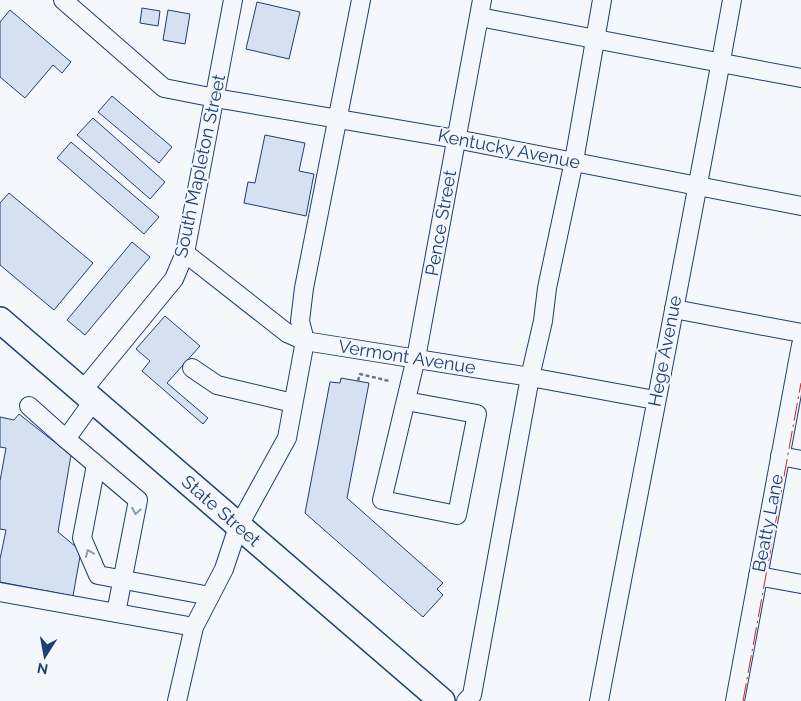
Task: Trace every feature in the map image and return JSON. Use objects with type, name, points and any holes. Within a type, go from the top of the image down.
[{"type":"highway","name":"State Street","points":[[0,320],[442,701]]},
{"type":"street","name":"Kentucky Avenue","points":[[62,0],[164,88],[456,139],[801,206]]},
{"type":"street","name":"South Mapleton Street","points":[[66,438],[89,395],[174,279],[185,253],[234,0]]},
{"type":"street","points":[[177,701],[194,627],[224,569],[238,527],[287,438],[305,341],[300,321],[304,288],[361,0]]},
{"type":"street","name":"Pence Street","points":[[406,401],[477,414],[458,516],[382,500],[416,358],[482,0]]},
{"type":"street","points":[[466,701],[472,694],[530,377],[543,321],[547,288],[574,161],[602,0]]},
{"type":"street","name":"Hege Avenue","points":[[599,701],[655,400],[699,185],[732,0]]},
{"type":"street","points":[[478,18],[801,78]]},
{"type":"street","name":"Vermont Avenue","points":[[185,253],[288,333],[305,341],[530,377],[655,400]]},
{"type":"street","points":[[674,308],[801,332]]},
{"type":"street","name":"Beatty Lane","points":[[738,700],[758,576],[801,345]]},
{"type":"street","points":[[192,368],[217,385],[294,403]]},
{"type":"street","points":[[29,406],[138,500],[116,613]]},
{"type":"street","points":[[780,456],[801,460]]},
{"type":"street","points":[[96,465],[82,538],[98,575],[210,596]]},
{"type":"street","points":[[758,576],[801,584]]},
{"type":"street","points":[[0,592],[194,627]]},
{"type":"path","points":[[358,381],[360,374],[389,381]]},
{"type":"building","points":[[257,2],[300,12],[289,59],[246,49]]},
{"type":"building","points":[[142,8],[160,11],[158,26],[140,23]]},
{"type":"building","points":[[10,10],[71,62],[62,73],[53,65],[25,98],[0,77],[0,22]]},
{"type":"building","points":[[168,10],[190,14],[185,44],[163,40]]},
{"type":"building","points":[[112,96],[172,147],[159,163],[98,112]]},
{"type":"building","points":[[93,118],[165,182],[150,199],[77,135]]},
{"type":"building","points":[[265,135],[305,143],[299,171],[314,174],[306,216],[244,203],[248,182],[255,183]]},
{"type":"building","points":[[71,142],[159,217],[144,234],[57,158]]},
{"type":"building","points":[[9,193],[93,263],[54,310],[0,265],[0,203]]},
{"type":"building","points":[[132,242],[150,257],[85,335],[67,320]]},
{"type":"building","points":[[165,316],[200,346],[167,383],[208,418],[203,424],[142,371],[150,361],[136,349]]},
{"type":"building","points":[[341,378],[369,383],[347,498],[443,583],[437,589],[443,595],[423,617],[305,513],[330,382],[340,383]]},
{"type":"building","points":[[19,414],[71,455],[58,532],[81,551],[73,596],[0,582],[0,559],[6,530],[0,529],[0,481],[6,448],[0,447],[0,417],[14,420]]},
{"type":"power","points":[[743,701],[801,383]]}]
